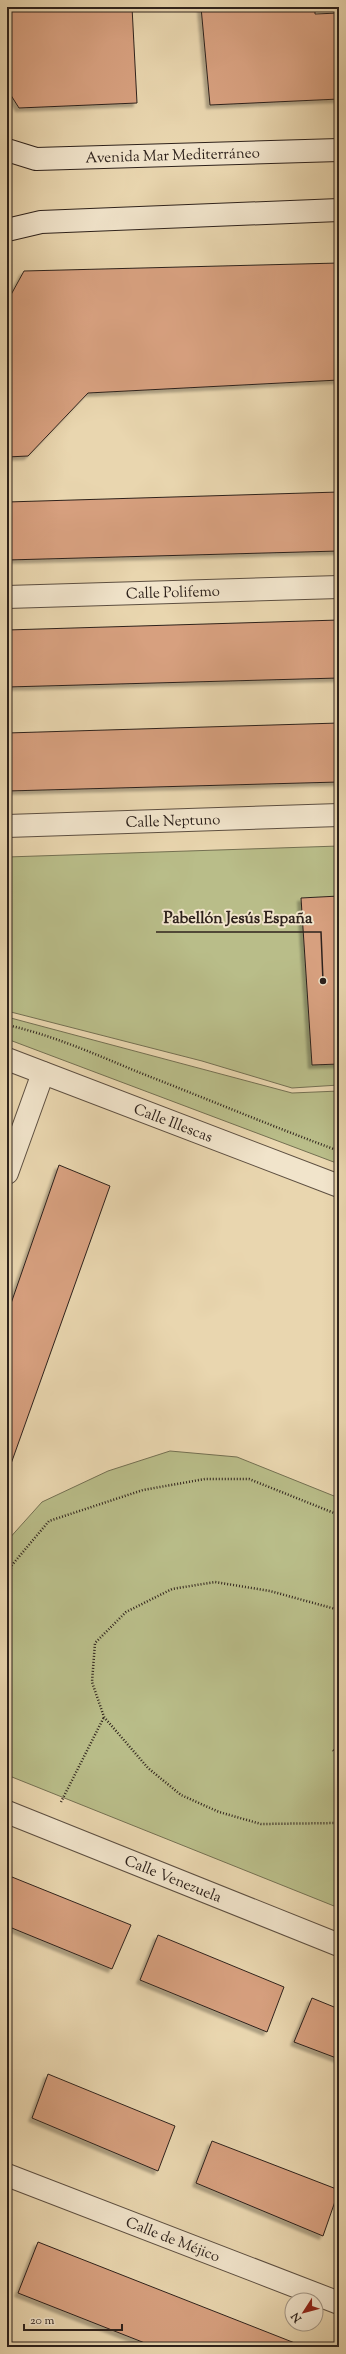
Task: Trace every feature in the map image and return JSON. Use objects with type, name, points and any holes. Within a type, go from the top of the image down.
[{"type":"street","name":"Avenida Mar Mediterráneo","points":[[7,150],[36,159],[339,150]]},
{"type":"street","points":[[7,230],[41,222],[339,210]]},
{"type":"street","name":"Calle Polifemo","points":[[7,597],[339,587]]},
{"type":"street","name":"Calle Neptuno","points":[[7,826],[339,815]]},
{"type":"street","name":"Calle Illescas","points":[[7,1059],[339,1186]]},
{"type":"street","points":[[7,1173],[43,1073]]},
{"type":"street","name":"Calle Venezuela","points":[[7,1812],[339,1946]]},
{"type":"street","name":"Calle de Méjico","points":[[7,2175],[339,2303]]},
{"type":"path","points":[[7,1025],[29,1030],[93,1054],[256,1121],[339,1151]]},
{"type":"path","points":[[7,1580],[12,1565],[49,1521],[143,1490],[205,1479],[249,1479],[339,1516]]},
{"type":"path","points":[[339,1610],[270,1591],[214,1582],[172,1589],[126,1612],[95,1643],[92,1682],[104,1717],[148,1768],[181,1795],[219,1812],[261,1824],[339,1823]]},
{"type":"path","points":[[67,1790],[104,1717]]},
{"type":"path","points":[[333,1750],[339,1756]]},
{"type":"green space","points":[[339,846],[339,1085],[292,1088],[202,1061],[7,1011],[7,857]]},
{"type":"green space","points":[[7,1017],[292,1093],[339,1091],[339,1164],[7,1039]]},
{"type":"green space","points":[[170,1451],[237,1457],[339,1498],[339,1908],[7,1775],[7,1541],[42,1502],[108,1471]]},
{"type":"building","points":[[7,7],[132,7],[137,103],[19,108],[7,89]]},
{"type":"building","points":[[201,7],[315,7],[315,14],[339,13],[339,99],[210,105]]},
{"type":"building","points":[[339,263],[339,380],[88,393],[28,456],[7,457],[7,302],[24,271]]},
{"type":"building","points":[[339,492],[339,551],[7,560],[7,502]]},
{"type":"building","points":[[339,620],[339,678],[7,687],[7,630]]},
{"type":"building","points":[[339,723],[339,782],[7,791],[7,733]]},
{"type":"building","points":[[339,896],[339,1064],[312,1065],[301,898]]},
{"type":"building","points":[[59,1165],[110,1186],[7,1475],[7,1315]]},
{"type":"building","points":[[7,1875],[131,1925],[112,1969],[7,1926]]},
{"type":"building","points":[[158,1935],[284,1987],[267,2032],[140,1980]]},
{"type":"building","points":[[312,1998],[339,2009],[339,2059],[294,2042]]},
{"type":"building","points":[[48,2074],[175,2126],[158,2171],[32,2118]]},
{"type":"building","points":[[212,2141],[339,2190],[323,2236],[196,2183]]},
{"type":"building","points":[[38,2242],[305,2347],[155,2347],[18,2293]]},
{"type":"place","name":"Pabellón Jesús España","points":[[323,981]]}]
